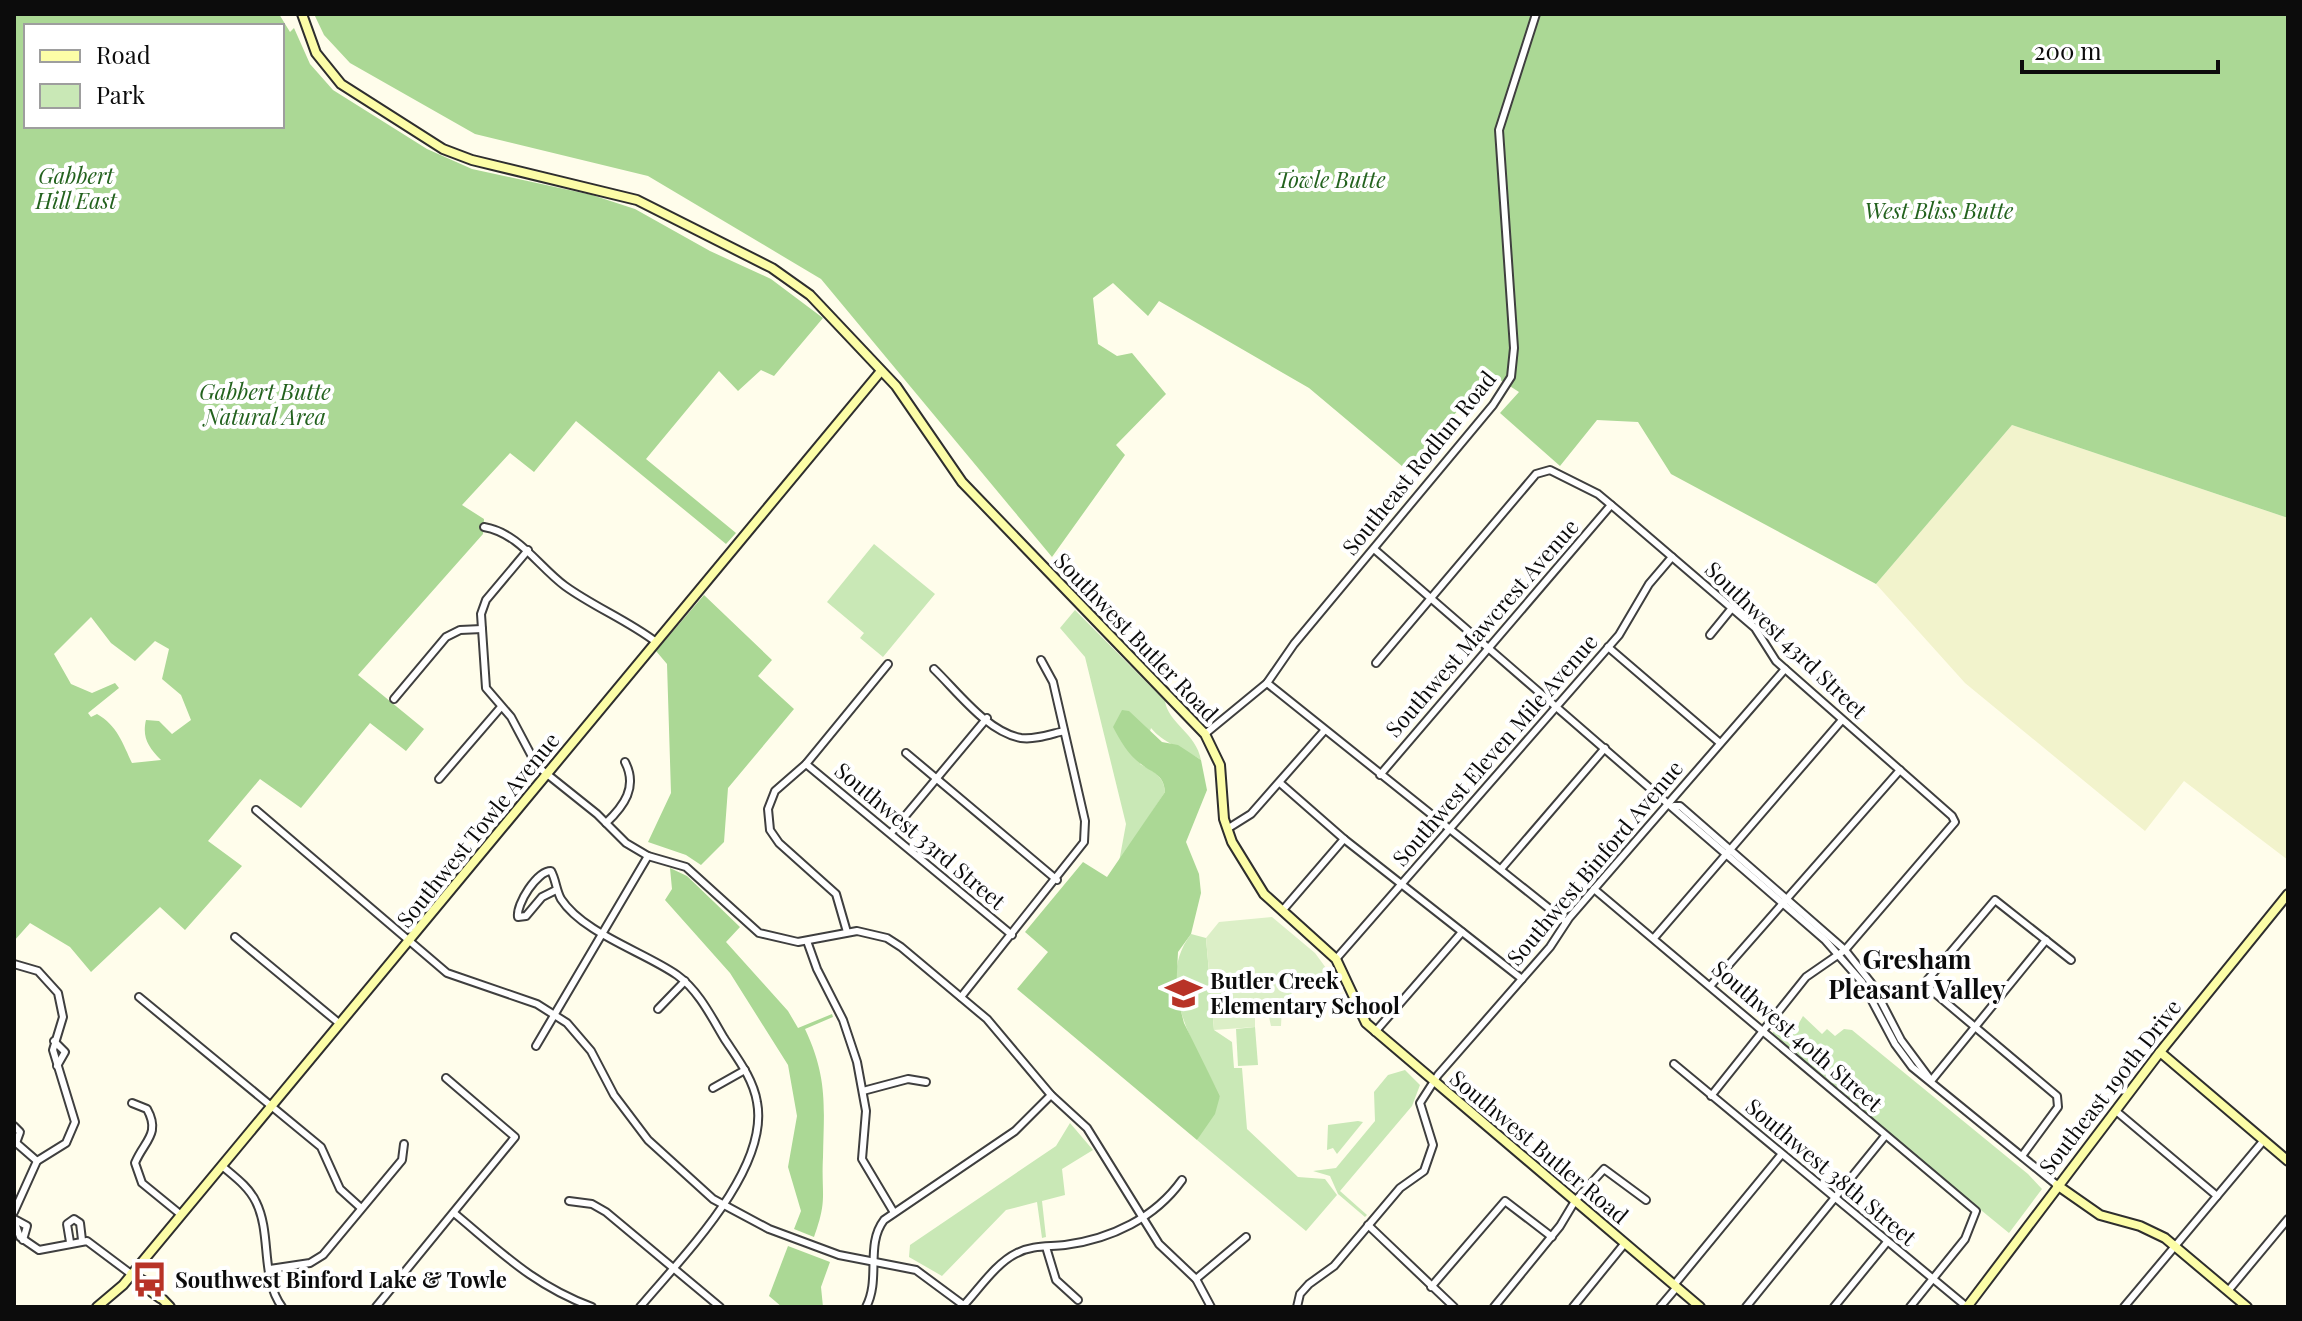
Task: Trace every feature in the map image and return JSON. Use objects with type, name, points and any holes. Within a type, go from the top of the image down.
[{"type":"main road","name":"Southwest Butler Road","points":[[302,14],[316,53],[331,74],[351,92],[460,157],[637,200],[772,268],[826,309],[903,395],[962,482],[1205,734],[1220,765],[1227,829],[1257,885],[1336,959],[1362,1017],[1375,1032],[1700,1307]]},
{"type":"main road","name":"Southwest Towle Avenue","points":[[97,1307],[131,1274],[222,1166],[881,371]]},
{"type":"main road","name":"Southeast 190th Drive","points":[[1967,1307],[2160,1052],[2288,894]]},
{"type":"main road","points":[[2160,1052],[2288,1161]]},
{"type":"main road","points":[[2057,1185],[2100,1215],[2149,1230],[2175,1246],[2247,1307]]},
{"type":"main road","points":[[131,1274],[152,1295],[170,1307]]},
{"type":"street","name":"Southeast Rodlun Road","points":[[1267,683],[1493,405],[1511,377],[1514,348],[1499,130],[1536,14]]},
{"type":"street","name":"Southwest 43rd Street","points":[[1430,598],[1536,474],[1544,470],[1598,494],[1732,608],[1755,628],[1785,669],[1949,812],[1955,822],[1843,952]]},
{"type":"street","name":"Southwest Mawcrest Avenue","points":[[1380,775],[1611,505]]},
{"type":"street","points":[[484,527],[500,532],[528,550],[567,587],[627,620],[656,642]]},
{"type":"street","points":[[1374,549],[1843,952],[1903,1056],[1919,1074],[2057,1185]]},
{"type":"street","points":[[528,550],[486,600],[481,614],[484,680],[490,695],[519,729],[533,760],[626,843],[648,856],[686,867],[759,933],[790,942],[847,932],[887,938],[961,997],[987,1019],[1051,1095],[1093,1136],[1159,1244],[1196,1279],[1211,1307]]},
{"type":"street","name":"Southwest Eleven Mile Avenue","points":[[1336,959],[1608,647],[1672,557]]},
{"type":"street","points":[[1376,663],[1430,598]]},
{"type":"street","points":[[1710,635],[1732,608]]},
{"type":"street","points":[[394,699],[446,637],[460,630],[482,629]]},
{"type":"street","points":[[1608,647],[1720,743]]},
{"type":"street","points":[[961,997],[1079,851],[1085,831],[1053,682],[1041,660]]},
{"type":"street","points":[[847,932],[836,894],[826,881],[779,843],[770,830],[768,809],[775,791],[806,764],[888,664]]},
{"type":"street","points":[[934,669],[987,718],[1022,738],[1064,731]]},
{"type":"street","name":"Southwest Binford Avenue","points":[[1433,1081],[1785,669]]},
{"type":"street","points":[[1205,734],[1267,683],[1566,922]]},
{"type":"street","points":[[439,779],[501,707]]},
{"type":"street","points":[[891,833],[987,718]]},
{"type":"street","points":[[1654,938],[1842,720]]},
{"type":"street","points":[[1227,829],[1251,814],[1324,731]]},
{"type":"street","points":[[1501,869],[1605,748]]},
{"type":"street","points":[[906,753],[1057,880]]},
{"type":"street","points":[[606,823],[622,807],[630,791],[633,776],[625,762]]},
{"type":"street","name":"Southwest 33rd Street","points":[[806,764],[1012,935]]},
{"type":"street","points":[[1711,985],[1900,770]]},
{"type":"street","points":[[1280,783],[1344,839],[1522,979]]},
{"type":"street","points":[[256,810],[459,979],[555,1014],[585,1042],[614,1095],[648,1140],[694,1185],[721,1204],[769,1229],[839,1255],[920,1272],[965,1306],[1013,1254],[1091,1241],[1142,1217],[1163,1203],[1182,1180]]},
{"type":"street","points":[[1282,911],[1344,839]]},
{"type":"street","points":[[536,1046],[648,856]]},
{"type":"street","points":[[556,890],[542,897],[526,916],[518,917],[517,908],[545,870],[551,871],[556,890],[573,913],[685,981],[745,1070],[757,1102],[757,1135],[750,1159],[721,1204],[640,1307]]},
{"type":"street","name":"Southwest 40th Street","points":[[1594,889],[1976,1211],[1968,1233],[1933,1279]]},
{"type":"street","points":[[2022,1156],[2060,1102],[1924,986],[1995,900],[2071,960]]},
{"type":"street","points":[[1375,1032],[1462,932]]},
{"type":"street","points":[[235,937],[340,1024]]},
{"type":"street","points":[[1931,1081],[2046,940]]},
{"type":"street","points":[[807,941],[817,969],[843,1020],[863,1091],[866,1120],[862,1159],[893,1211]]},
{"type":"street","points":[[1711,1096],[1806,977],[1843,952]]},
{"type":"street","points":[[14,964],[38,971],[58,993],[63,1017],[54,1041],[57,1066],[74,1116],[74,1129],[66,1143],[37,1161],[14,1212]]},
{"type":"street","points":[[658,1009],[685,981]]},
{"type":"street","points":[[139,997],[321,1147],[340,1189],[361,1208]]},
{"type":"street","points":[[54,1041],[65,1052],[57,1066]]},
{"type":"street","name":"Southwest 38th Street","points":[[1674,1064],[1967,1307]]},
{"type":"street","points":[[713,1088],[745,1070]]},
{"type":"street","points":[[376,1307],[515,1137],[446,1078]]},
{"type":"street","points":[[863,1091],[908,1079],[926,1082]]},
{"type":"street","points":[[1297,1307],[1300,1294],[1309,1284],[1343,1255],[1400,1188],[1424,1171],[1433,1145],[1420,1103],[1433,1081]]},
{"type":"street","points":[[866,1307],[872,1296],[875,1235],[893,1211],[1015,1131],[1051,1095]]},
{"type":"street","points":[[132,1103],[147,1109],[154,1131],[137,1158],[138,1177],[180,1214]]},
{"type":"street","points":[[2116,1111],[2217,1196]]},
{"type":"street","points":[[14,1126],[20,1132],[15,1142],[37,1161]]},
{"type":"street","points":[[1746,1307],[1885,1136]]},
{"type":"street","points":[[2124,1307],[2264,1140]]},
{"type":"street","points":[[270,1269],[317,1260],[402,1160],[404,1144]]},
{"type":"street","points":[[1660,1307],[1781,1155]]},
{"type":"street","points":[[222,1166],[246,1186],[255,1200],[274,1293],[282,1307]]},
{"type":"street","points":[[1494,1307],[1552,1237],[1575,1201],[1604,1169],[1646,1200]]},
{"type":"street","points":[[569,1201],[592,1204],[606,1212],[720,1307]]},
{"type":"street","points":[[1431,1287],[1505,1201],[1552,1237]]},
{"type":"street","points":[[454,1213],[533,1279],[553,1292],[592,1307]]},
{"type":"street","points":[[14,1219],[19,1239],[43,1251],[82,1240],[100,1248],[131,1274]]},
{"type":"street","points":[[14,1219],[27,1226],[19,1239]]},
{"type":"street","points":[[70,1242],[67,1224],[74,1219],[80,1223],[82,1240]]},
{"type":"street","points":[[2228,1291],[2288,1219]]},
{"type":"street","points":[[1368,1225],[1454,1307]]},
{"type":"street","points":[[1196,1279],[1246,1237]]},
{"type":"street","points":[[1834,1307],[1887,1242]]},
{"type":"street","points":[[1573,1307],[1625,1243]]},
{"type":"street","points":[[1046,1247],[1056,1280],[1078,1300]]},
{"type":"street","points":[[1910,1307],[1933,1279]]},
{"type":"green space","name":"Gabbert Butte Natural Area","points":[[14,14],[279,14],[290,32],[294,28],[310,64],[333,90],[427,149],[472,169],[592,195],[635,209],[710,251],[771,279],[823,318],[774,376],[761,370],[738,391],[719,371],[646,459],[736,533],[726,544],[576,421],[534,472],[510,453],[462,505],[484,519],[483,534],[358,675],[424,729],[406,751],[370,723],[301,808],[260,779],[208,841],[242,866],[185,930],[160,907],[91,972],[70,947],[30,923],[14,941]],"holes":[[[91,617],[111,643],[135,661],[155,641],[169,649],[162,679],[181,695],[191,720],[172,734],[159,721],[146,720],[147,742],[161,760],[132,763],[110,724],[97,714],[91,717],[88,713],[119,688],[115,683],[92,693],[71,684],[54,654]]]},
{"type":"green space","points":[[314,14],[2288,14],[2288,518],[2012,425],[1876,584],[1671,474],[1638,422],[1597,420],[1560,466],[1500,413],[1519,392],[1488,372],[1409,472],[1309,388],[1159,301],[1148,316],[1113,283],[1093,298],[1098,344],[1117,356],[1132,353],[1166,394],[1116,445],[1125,455],[1052,557],[821,279],[648,176],[475,134],[350,63],[324,35]]},
{"type":"green space","points":[[2012,425],[2288,518],[2288,860],[2184,781],[2145,831],[1965,683],[1876,584]]},
{"type":"green space","points":[[874,544],[935,594],[883,657],[860,638],[864,633],[827,602]]},
{"type":"green space","points":[[704,595],[772,660],[758,676],[794,709],[728,788],[724,842],[701,865],[686,855],[648,842],[671,793],[667,664],[656,651]]},
{"type":"green space","points":[[1075,610],[1165,701],[1171,716],[1194,742],[1201,760],[1168,742],[1151,728],[1140,764],[1160,778],[1165,792],[1119,862],[1126,824],[1085,657],[1060,628]]},
{"type":"green space","points":[[1122,710],[1129,711],[1162,742],[1178,745],[1201,760],[1207,790],[1186,842],[1199,874],[1201,893],[1191,934],[1178,952],[1176,992],[1184,1023],[1220,1096],[1215,1114],[1197,1140],[1017,989],[1048,952],[1025,932],[1083,862],[1107,877],[1165,792],[1160,778],[1132,756],[1113,727]]},
{"type":"green space","points":[[670,868],[687,876],[740,927],[726,942],[788,1011],[798,1028],[832,1014],[833,1017],[805,1029],[818,1062],[824,1107],[822,1205],[814,1237],[794,1229],[801,1211],[788,1167],[797,1116],[788,1065],[730,973],[665,900],[672,889]]},
{"type":"green space","points":[[1272,917],[1315,953],[1337,983],[1294,990],[1282,1007],[1281,1026],[1271,1026],[1269,1017],[1255,1018],[1255,1027],[1214,1030],[1206,938],[1219,922]]},
{"type":"green space","points":[[1191,934],[1206,938],[1214,1030],[1232,1042],[1234,1068],[1242,1068],[1247,1129],[1298,1177],[1325,1179],[1337,1195],[1306,1231],[1197,1140],[1220,1096],[1190,1037],[1177,995],[1176,974],[1180,953]]},
{"type":"green space","points":[[1803,1016],[1822,1034],[1827,1029],[1835,1036],[1844,1029],[1852,1030],[2028,1174],[2042,1189],[2009,1233],[1769,1037],[1774,1031],[1788,1042]]},
{"type":"green space","points":[[1255,1027],[1258,1065],[1238,1066],[1236,1029]]},
{"type":"green space","points":[[1405,1070],[1420,1085],[1412,1106],[1340,1191],[1367,1215],[1365,1217],[1338,1194],[1330,1176],[1313,1171],[1336,1168],[1375,1121],[1374,1092],[1388,1075]]},
{"type":"green space","points":[[1363,1122],[1337,1154],[1333,1148],[1327,1150],[1328,1125]]},
{"type":"green space","points":[[1070,1123],[1093,1150],[1062,1169],[1065,1195],[1042,1201],[1046,1237],[1042,1238],[1037,1202],[1006,1210],[942,1276],[909,1257],[910,1245],[1056,1146]]},
{"type":"green space","points":[[788,1246],[830,1262],[821,1287],[823,1307],[782,1307],[769,1296]]},
{"type":"place","name":"Butler Creek Elementary School","points":[[1184,994]]},
{"type":"place","name":"Southwest Binford Lake & Towle","points":[[149,1280]]},
{"type":"district","name":"Gresham Pleasant Valley","points":[[1917,975]]},
{"type":"park label","name":"Towle Butte","points":[[1331,180]]},
{"type":"park label","name":"Gabbert Hill East","points":[[76,188]]},
{"type":"park label","name":"West Bliss Butte","points":[[1939,211]]}]
